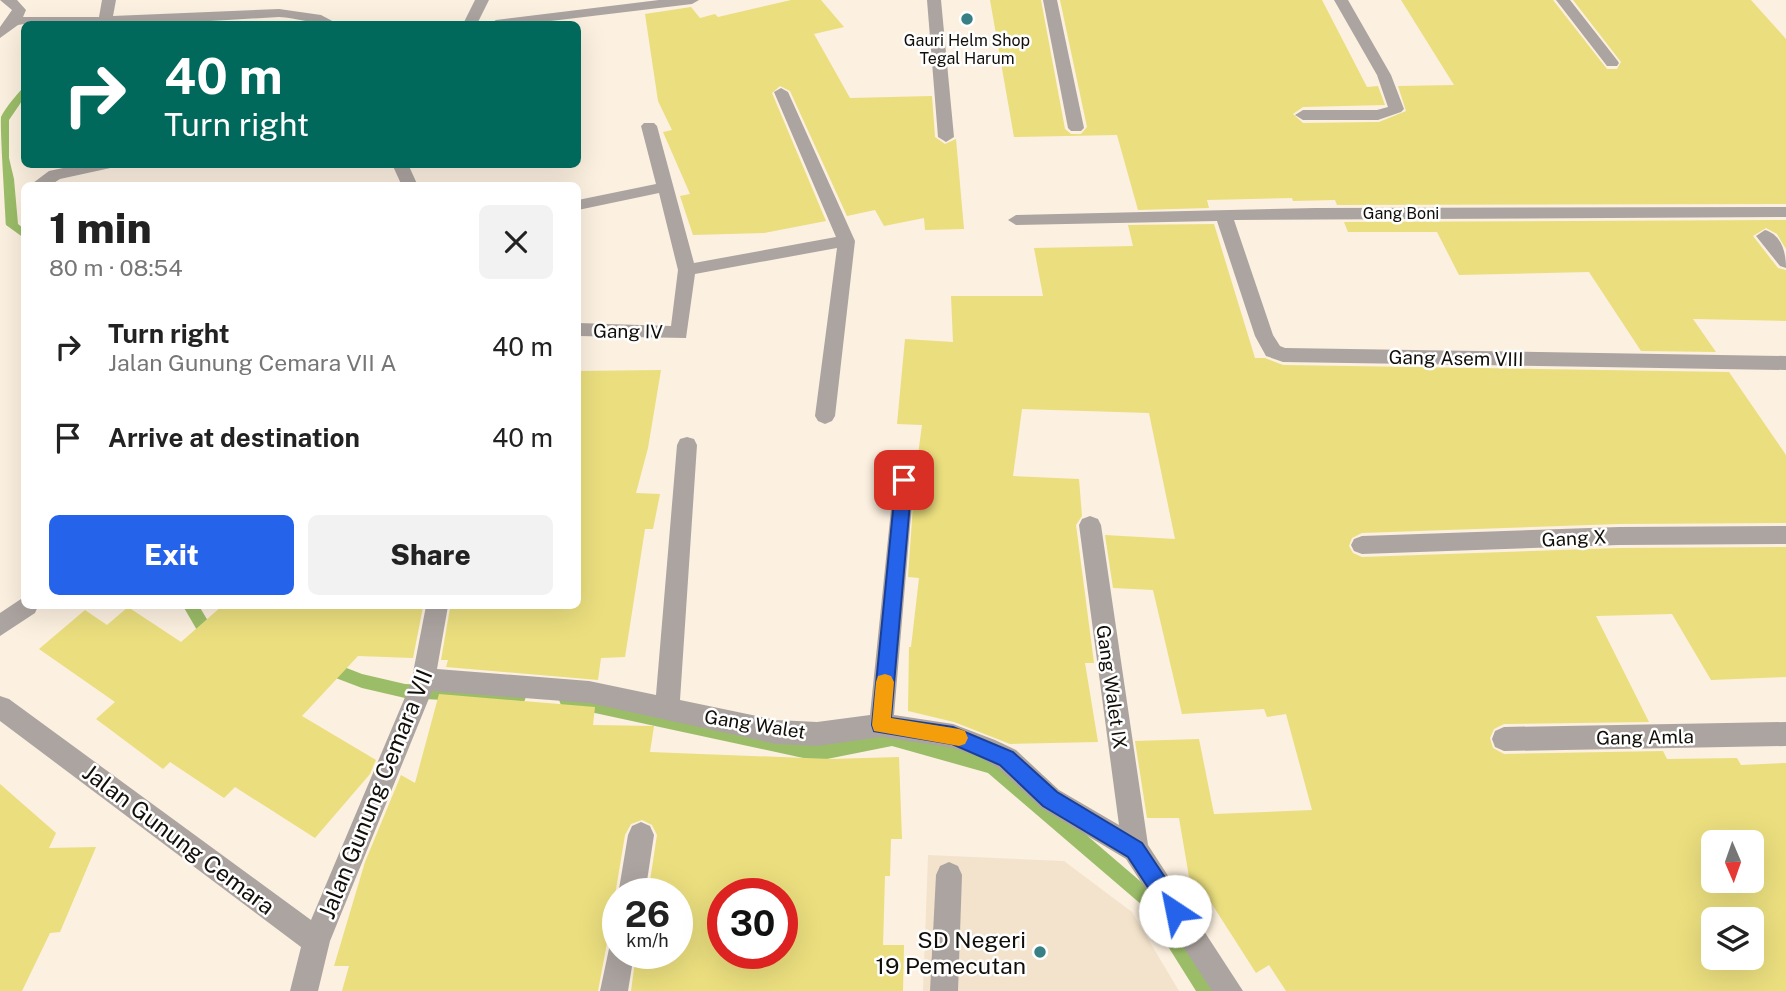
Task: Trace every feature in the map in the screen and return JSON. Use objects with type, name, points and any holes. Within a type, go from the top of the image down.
[{"type":"street","points":[[0,34],[14,21],[19,10],[12,2],[5,0]]},
{"type":"street","points":[[14,21],[99,21],[109,0]]},
{"type":"street","points":[[243,14],[252,0]]},
{"type":"street","points":[[472,21],[482,0]]},
{"type":"street","points":[[520,21],[692,0]]},
{"type":"street","points":[[934,0],[946,137]]},
{"type":"street","points":[[1050,0],[1076,128]]},
{"type":"street","points":[[1303,115],[1378,115],[1396,109],[1384,75],[1341,0]]},
{"type":"street","points":[[1563,0],[1612,63]]},
{"type":"street","points":[[191,21],[243,14],[302,15],[325,21]]},
{"type":"street","points":[[781,92],[846,241],[825,416]]},
{"type":"street","points":[[649,127],[687,270],[846,241]]},
{"type":"street","points":[[44,182],[55,175],[89,168]]},
{"type":"street","points":[[581,204],[664,187]]},
{"type":"street","name":"Gang Boni","points":[[1016,220],[1223,214],[1786,212]]},
{"type":"street","name":"Gang Asem VIII","points":[[1223,214],[1264,337],[1273,351],[1283,355],[1786,363]]},
{"type":"street","points":[[1765,236],[1786,262]]},
{"type":"street","name":"Gang IV","points":[[581,330],[679,332],[687,270]]},
{"type":"street","points":[[667,709],[687,445]]},
{"type":"street","points":[[881,725],[904,480]]},
{"type":"street","name":"Gang Walet IX","points":[[1090,525],[1135,850]]},
{"type":"street","name":"Gang X","points":[[1362,545],[1619,536],[1786,535]]},
{"type":"street","points":[[0,626],[23,609]]},
{"type":"street","name":"Jalan Gunung Cemara VII","points":[[317,941],[423,681],[436,609]]},
{"type":"street","name":"Gang Walet","points":[[423,681],[589,692],[776,732],[817,734],[881,725],[953,736],[986,748],[1007,759],[1050,799],[1135,850],[1229,991]]},
{"type":"street","name":"Jalan Gunung Cemara","points":[[0,707],[317,941]]},
{"type":"street","name":"Gang Amla","points":[[1504,739],[1786,734]]},
{"type":"street","points":[[634,878],[641,835]]},
{"type":"street","points":[[944,991],[949,875]]},
{"type":"street","points":[[304,991],[317,941]]},
{"type":"street","points":[[614,991],[618,969]]},
{"type":"shaded area","name":"SD Negeri 19 Pemecutan","points":[[928,855],[1064,861],[1132,912],[1179,991],[923,991]]},
{"type":"building","points":[[791,0],[821,0],[844,27],[814,34],[850,98],[932,96],[935,137],[945,144],[956,139],[964,229],[925,230],[924,218],[884,226],[875,210],[847,216],[790,91],[780,86],[772,93],[826,221],[764,233],[693,235],[680,196],[690,194],[663,132],[672,130],[658,101],[645,14],[691,7],[700,18],[715,14],[718,17]]},
{"type":"building","points":[[990,0],[1041,0],[1065,129],[1071,134],[1081,134],[1087,127],[1060,0],[1322,0],[1367,87],[1378,86],[1385,105],[1303,107],[1293,114],[1303,123],[1379,122],[1406,111],[1398,86],[1454,85],[1401,0],[1553,0],[1607,69],[1617,69],[1621,62],[1573,0],[1751,0],[1786,39],[1786,204],[1337,205],[1335,200],[1293,201],[1292,198],[1207,200],[1209,208],[1138,210],[1117,135],[1014,137]]},
{"type":"building","points":[[1786,220],[1786,249],[1777,234],[1766,228],[1753,236],[1778,268],[1786,270],[1786,321],[1693,319],[1716,352],[1641,351],[1589,272],[1459,275],[1437,232],[1348,232],[1344,222]]},
{"type":"building","points":[[1214,224],[1255,358],[1265,358],[1283,365],[1729,372],[1786,455],[1786,523],[1619,524],[1362,533],[1352,538],[1349,546],[1353,553],[1362,557],[1619,548],[1786,547],[1786,677],[1711,680],[1672,614],[1596,616],[1649,722],[1504,724],[1494,729],[1490,738],[1493,748],[1504,754],[1663,751],[1667,759],[1737,758],[1741,765],[1786,763],[1786,991],[1286,991],[1269,965],[1256,973],[1208,898],[1194,906],[1179,818],[1147,818],[1135,741],[1199,739],[1214,814],[1312,810],[1286,714],[1267,717],[1264,709],[1182,714],[1153,590],[1113,588],[1105,535],[1175,539],[1149,413],[1022,409],[1013,476],[1079,479],[1082,516],[1076,525],[1094,663],[1085,663],[1098,742],[1010,744],[954,722],[908,711],[909,647],[919,578],[908,577],[915,477],[922,425],[897,424],[905,339],[953,342],[951,296],[1043,296],[1034,248],[1133,246],[1128,225]]},
{"type":"building","points":[[661,370],[648,448],[636,493],[660,494],[653,529],[645,529],[625,657],[601,658],[598,680],[446,667],[448,660],[441,660],[450,609],[581,609],[581,371]]},
{"type":"building","points":[[126,609],[131,609],[181,642],[219,609],[423,609],[413,658],[358,656],[302,716],[376,760],[370,774],[315,838],[235,787],[224,798],[170,762],[163,769],[96,719],[115,702],[39,649],[85,610],[107,625]]},
{"type":"building","points":[[439,694],[595,707],[593,725],[654,726],[650,752],[831,759],[899,757],[902,839],[891,839],[890,876],[885,876],[883,945],[904,945],[903,991],[631,991],[634,969],[693,969],[693,878],[650,878],[657,835],[652,825],[642,820],[631,824],[625,835],[618,878],[602,878],[602,969],[598,991],[342,991],[349,966],[334,966],[365,862],[401,775],[415,783]]},
{"type":"building","points":[[0,784],[56,833],[49,848],[96,847],[60,932],[50,933],[22,991],[0,991]]},
{"type":"waterway","points":[[21,96],[4,120],[4,158],[9,179],[12,225],[21,232]]},
{"type":"waterway","points":[[193,609],[206,632],[216,634]]},
{"type":"waterway","points":[[326,667],[362,681],[405,691],[518,697]]},
{"type":"waterway","points":[[567,700],[817,753],[892,738],[993,766],[1148,899],[1207,991]]},
{"type":"slow traffic","points":[[885,682],[881,725],[959,738]]},
{"type":"place","name":"Gauri Helm Shop Tegal Harum","points":[[967,19]]},
{"type":"place","name":"SD Negeri 19 Pemecutan","points":[[1040,952]]},
{"type":"route","points":[[904,480],[881,725],[953,736],[1007,759],[1050,799],[1135,850],[1175,911]]}]
